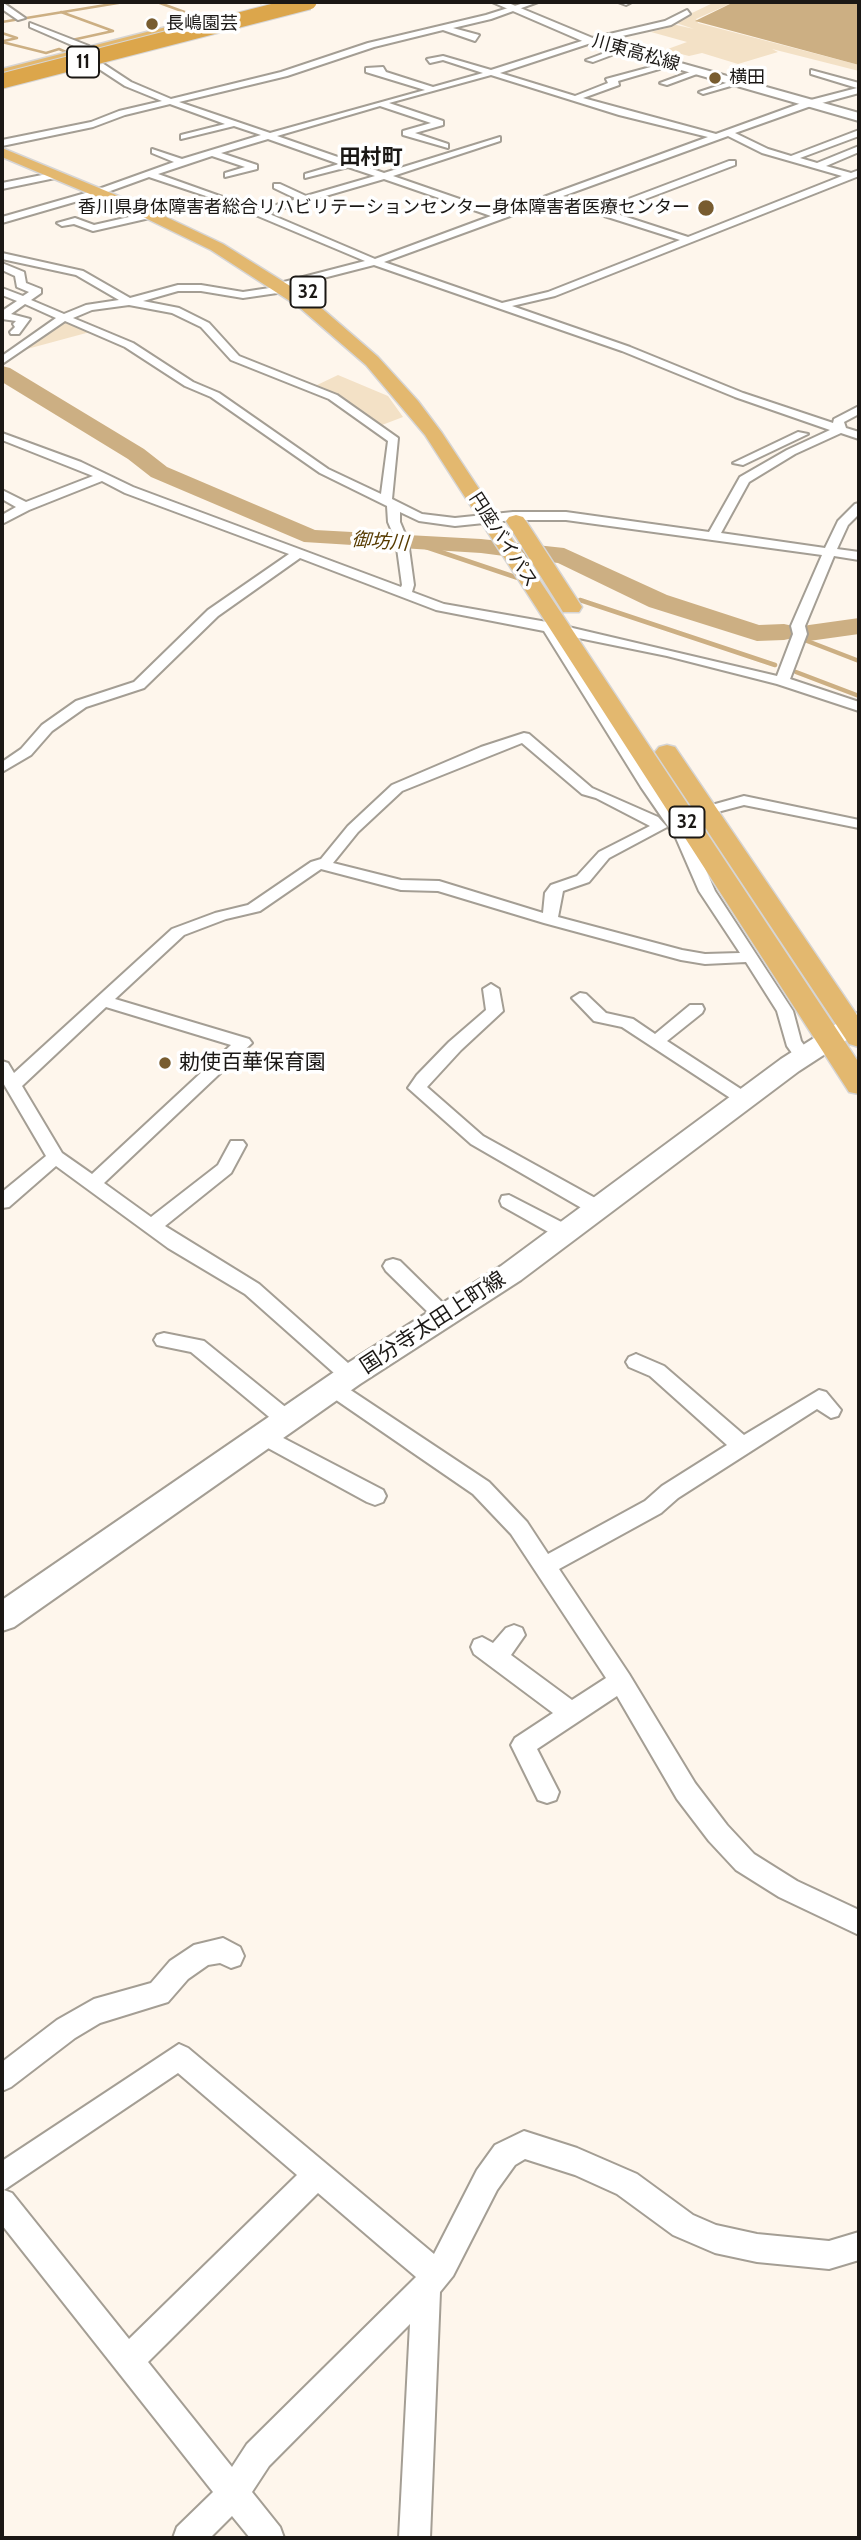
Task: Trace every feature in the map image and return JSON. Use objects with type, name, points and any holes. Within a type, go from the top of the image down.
[{"type":"highway","name":"11","points":[[2,78],[282,2]]},
{"type":"highway","points":[[2,78],[292,2]]},
{"type":"highway","points":[[2,78],[309,2]]},
{"type":"highway","name":"11","points":[[91,55],[319,2]]},
{"type":"highway","name":"円座バイパス","points":[[2,143],[230,244],[343,334],[412,405],[490,519],[524,553],[589,636],[706,811],[850,1031],[859,1085]]},
{"type":"highway","name":"円座バイパス","points":[[2,152],[57,175],[104,190],[329,308],[389,358],[429,403],[467,454]]},
{"type":"highway","name":"円座バイパス","points":[[498,495],[513,516],[524,553],[554,627],[850,1031]]},
{"type":"main road","name":"川東高松線","points":[[496,2],[592,41],[670,63],[697,67],[859,117]]},
{"type":"main road","name":"国分寺太田上町線","points":[[2,1617],[342,1382],[566,1233],[803,1056],[850,1031]]},
{"type":"street","points":[[2,143],[93,124],[285,74],[383,42],[445,28],[534,2]]},
{"type":"street","points":[[2,6],[20,18]]},
{"type":"street","points":[[2,220],[104,190],[182,162],[380,103],[455,84],[592,41],[630,36],[668,23],[688,8]]},
{"type":"street","points":[[33,25],[91,55],[128,84],[170,102],[238,123],[382,177],[500,216]]},
{"type":"street","points":[[445,28],[476,37],[472,40]]},
{"type":"street","points":[[630,36],[643,37],[664,31]]},
{"type":"street","points":[[572,47],[580,54]]},
{"type":"street","points":[[590,60],[621,50]]},
{"type":"street","points":[[430,61],[443,58],[622,113],[717,137]]},
{"type":"street","points":[[577,98],[616,83],[609,81],[670,63]]},
{"type":"street","points":[[664,83],[697,67]]},
{"type":"street","points":[[382,72],[432,90]]},
{"type":"street","points":[[814,72],[859,88]]},
{"type":"street","points":[[434,77],[455,84]]},
{"type":"street","points":[[703,92],[738,81]]},
{"type":"street","points":[[2,361],[63,318],[90,307],[129,302],[178,288],[201,288],[243,295],[375,262],[552,196],[859,88]]},
{"type":"street","points":[[380,103],[440,123],[406,133],[446,146]]},
{"type":"street","points":[[184,137],[238,123]]},
{"type":"street","points":[[790,159],[859,132]]},
{"type":"street","points":[[728,134],[790,159],[856,175]]},
{"type":"street","points":[[849,136],[859,139]]},
{"type":"street","points":[[257,213],[382,177],[497,139]]},
{"type":"street","points":[[815,167],[859,149]]},
{"type":"street","points":[[155,151],[182,162]]},
{"type":"street","points":[[213,153],[254,167],[228,174]]},
{"type":"street","points":[[602,212],[732,163]]},
{"type":"street","points":[[308,176],[346,164]]},
{"type":"street","points":[[149,174],[230,201],[375,262],[859,436]]},
{"type":"street","points":[[2,186],[57,175]]},
{"type":"street","points":[[500,306],[551,294],[856,175]]},
{"type":"street","points":[[277,186],[303,198]]},
{"type":"street","points":[[230,201],[248,196]]},
{"type":"street","points":[[552,196],[689,240]]},
{"type":"street","points":[[62,223],[75,221],[93,228],[151,215]]},
{"type":"street","points":[[2,256],[79,273],[129,302],[157,306],[193,317],[209,329],[235,358],[333,397],[389,435],[395,444],[389,503],[402,541],[408,584],[405,595]]},
{"type":"street","points":[[2,266],[20,274],[21,285],[37,291],[2,316],[25,319],[18,324],[22,327],[12,336],[27,342]]},
{"type":"street","points":[[2,291],[138,350],[189,384],[215,395],[324,471],[433,521],[513,516],[580,518],[714,534],[859,556]]},
{"type":"street","points":[[841,429],[838,421],[859,409]]},
{"type":"street","points":[[739,463],[825,424]]},
{"type":"street","points":[[714,534],[744,480],[791,452],[841,429]]},
{"type":"street","points":[[2,436],[77,464],[129,490],[441,607],[554,627],[667,652],[782,681],[859,707]]},
{"type":"street","points":[[2,520],[25,507],[102,477]]},
{"type":"street","points":[[2,494],[25,507]]},
{"type":"street","points":[[782,681],[800,634],[799,626],[830,551],[842,524],[859,507]]},
{"type":"street","points":[[2,768],[26,752],[47,728],[81,704],[139,685],[213,613],[298,554]]},
{"type":"street","points":[[554,627],[648,787],[684,838],[708,891],[785,1011],[793,1042],[803,1056]]},
{"type":"street","points":[[13,1084],[178,932],[208,920],[254,908],[326,862],[353,829],[397,788],[524,737],[587,792],[601,795],[653,820],[659,827],[604,855],[583,879],[557,888],[553,893],[550,920]]},
{"type":"street","points":[[706,811],[744,800],[859,824]]},
{"type":"street","points":[[320,864],[401,885],[439,886],[550,920],[681,955],[705,959],[738,959],[750,956]]},
{"type":"street","points":[[491,989],[495,1011],[455,1046],[417,1088],[477,1140],[599,1209]]},
{"type":"street","points":[[580,998],[600,1017],[627,1023],[744,1099]]},
{"type":"street","points":[[93,1182],[243,1043],[104,1001]]},
{"type":"street","points":[[656,1042],[696,1009]]},
{"type":"street","points":[[2,1067],[56,1157],[152,1226],[252,1289],[342,1382],[481,1488],[519,1528],[621,1681],[686,1791],[718,1833],[745,1862],[788,1889],[859,1923]]},
{"type":"street","points":[[152,1226],[225,1169],[237,1145]]},
{"type":"street","points":[[2,1202],[56,1157]]},
{"type":"street","points":[[509,1201],[566,1233]]},
{"type":"street","points":[[393,1266],[444,1316]]},
{"type":"street","points":[[164,1340],[197,1346],[275,1428],[375,1496]]},
{"type":"street","points":[[636,1362],[657,1371],[742,1446]]},
{"type":"street","points":[[545,1566],[653,1507],[670,1492],[819,1398],[831,1410]]},
{"type":"street","points":[[514,1636],[489,1652],[572,1713]]},
{"type":"street","points":[[547,1792],[523,1745],[621,1681]]},
{"type":"street","points":[[2,2078],[66,2029],[94,2012],[159,1993],[179,1970],[203,1954],[223,1950],[231,1956]]},
{"type":"street","points":[[2,2177],[179,2057],[317,2174],[431,2281]]},
{"type":"street","points":[[188,2538],[232,2494],[258,2455],[431,2281],[487,2180],[505,2155],[524,2145],[577,2162],[627,2184],[683,2225],[715,2239],[757,2248],[829,2255],[859,2246]]},
{"type":"street","points":[[127,2362],[317,2174]]},
{"type":"street","points":[[2,2203],[269,2538]]},
{"type":"street","points":[[415,2538],[431,2281]]},
{"type":"shaded area","points":[[715,2],[734,2],[696,19],[698,23],[859,65],[859,71],[772,49],[778,52],[738,64],[702,53],[689,56],[665,50],[687,42],[651,32],[666,28],[660,25],[672,24],[694,29],[673,22]]},
{"type":"shaded area","points":[[734,2],[859,2],[859,65],[695,21]]},
{"type":"shaded area","points":[[62,321],[90,332],[27,349],[23,347]]},
{"type":"shaded area","points":[[338,375],[388,396],[403,417],[382,425],[377,424],[347,401],[315,386]]},
{"type":"waterway","points":[[62,12],[124,2]]},
{"type":"waterway","points":[[157,2],[201,18]]},
{"type":"waterway","points":[[257,2],[261,3]]},
{"type":"waterway","points":[[2,22],[62,12]]},
{"type":"waterway","points":[[62,12],[113,31],[72,40]]},
{"type":"waterway","points":[[2,33],[17,38],[4,41]]},
{"type":"waterway","points":[[2,42],[46,53],[59,49],[66,52]]},
{"type":"waterway","name":"御坊川","points":[[2,373],[136,454],[159,472],[294,531],[313,537],[481,546],[564,556],[658,601],[757,633],[784,632]]},
{"type":"waterway","points":[[414,543],[524,580]]},
{"type":"waterway","points":[[580,600],[775,665]]},
{"type":"waterway","name":"御坊川","points":[[809,633],[859,626]]},
{"type":"waterway","points":[[784,632],[859,661]]},
{"type":"waterway","points":[[796,672],[859,696]]},
{"type":"place","name":"長嶋園芸","points":[[152,24]]},
{"type":"place","name":"横田","points":[[715,78]]},
{"type":"place","name":"香川県身体障害者総合リハビリテーションセンター身体障害者医療センター","points":[[706,208]]},
{"type":"place","name":"勅使百華保育園","points":[[165,1063]]},
{"type":"district","name":"田村町","points":[[371,158]]}]
